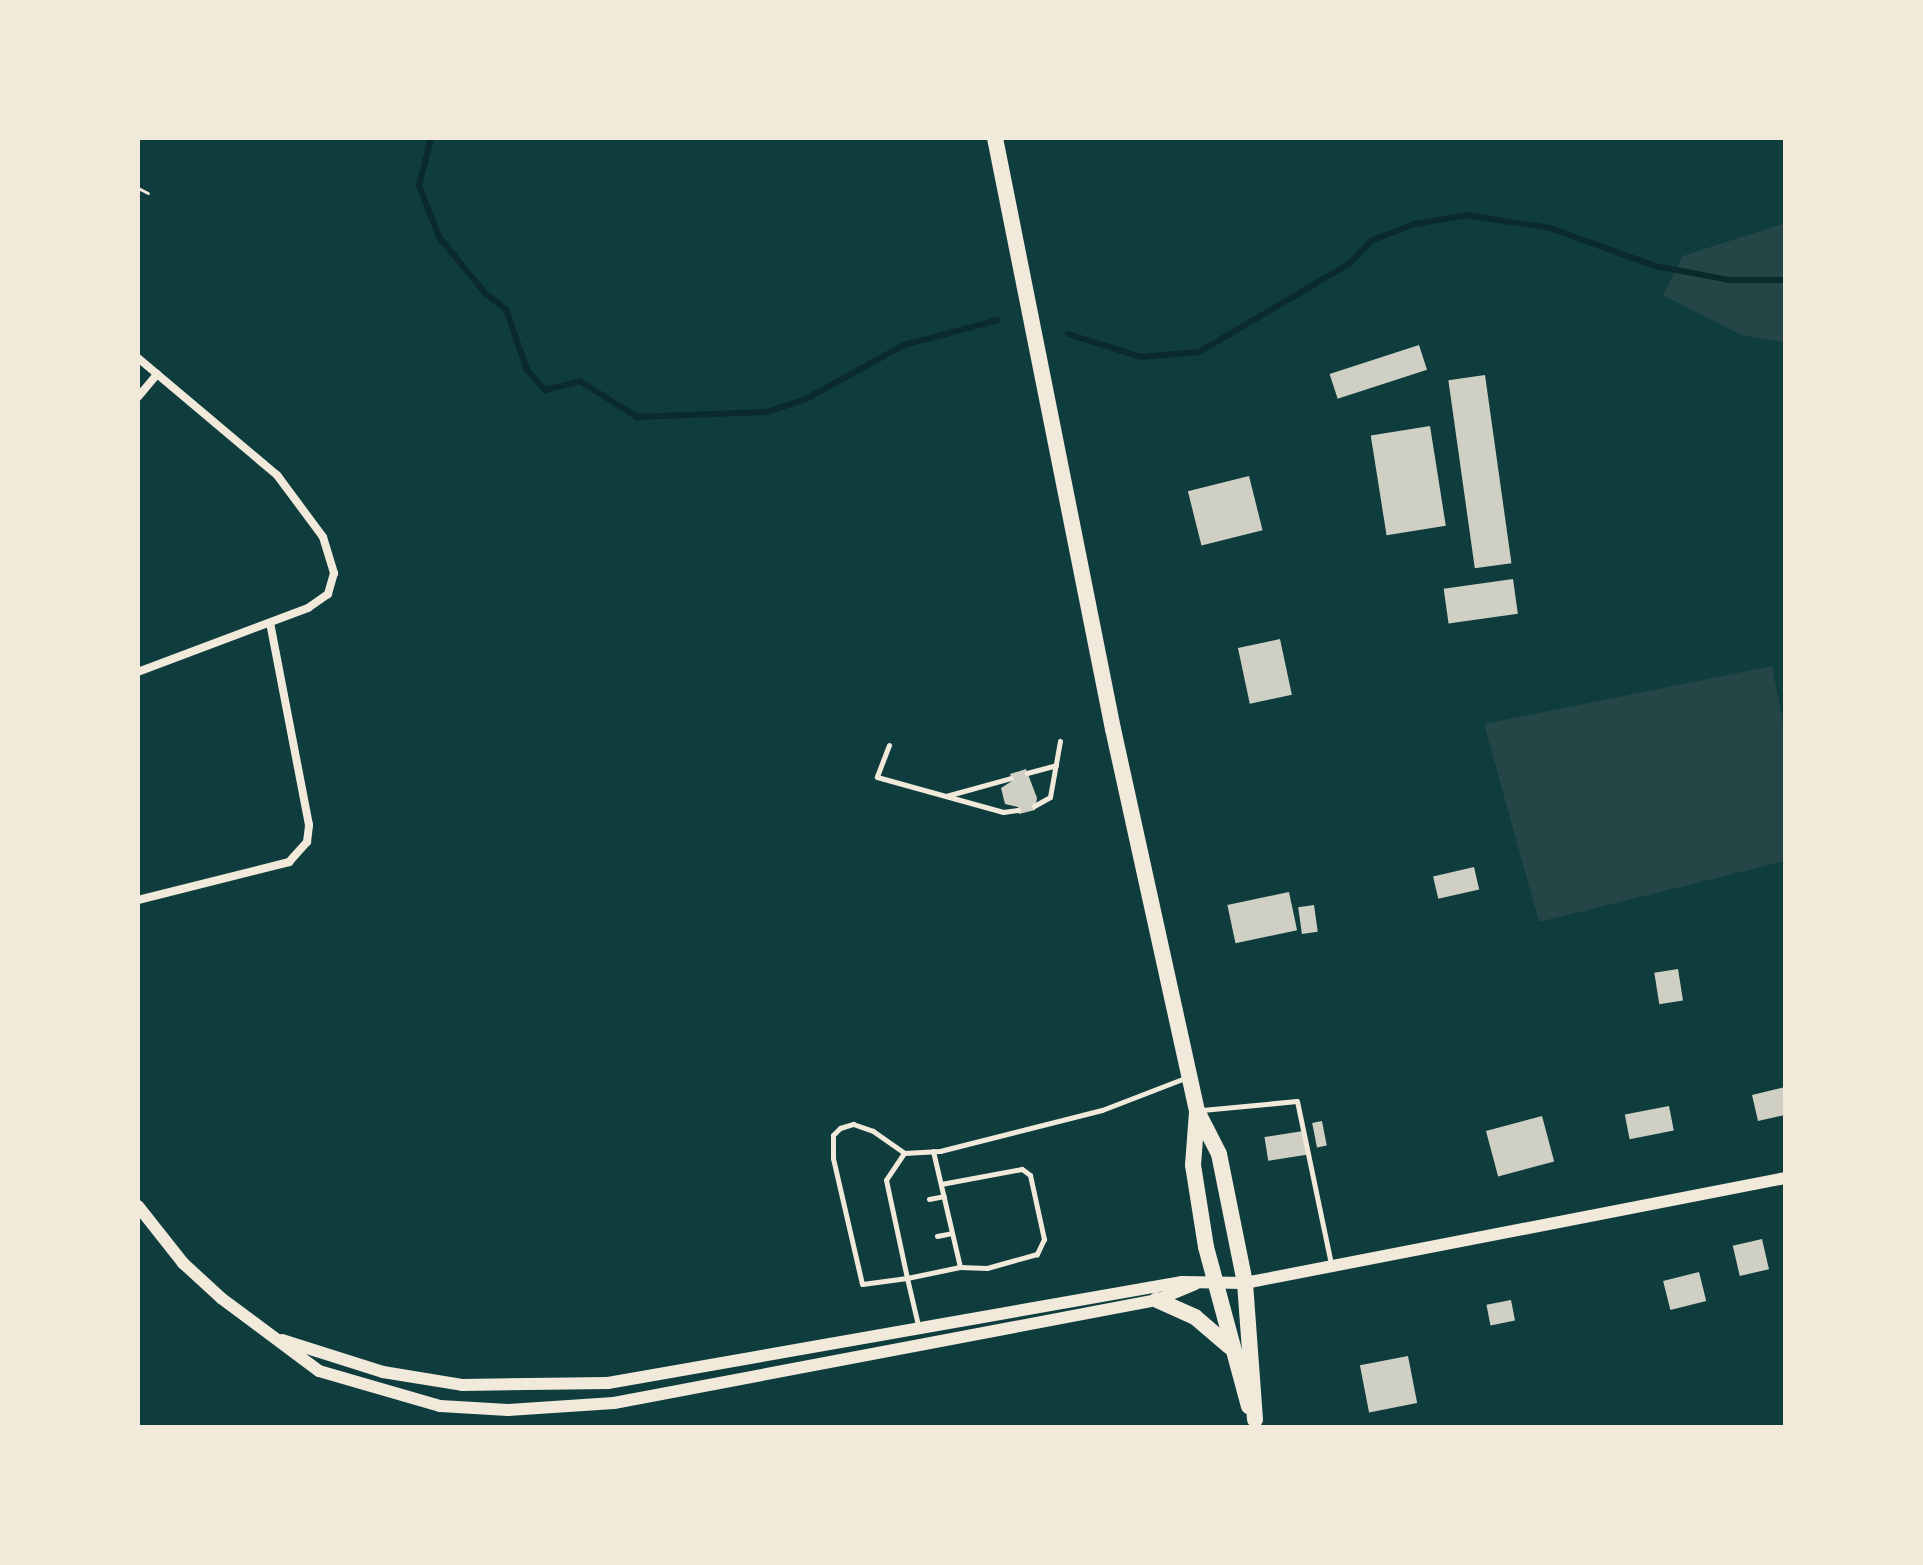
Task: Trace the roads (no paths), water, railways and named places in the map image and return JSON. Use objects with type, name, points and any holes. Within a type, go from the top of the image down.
[{"type":"main road","points":[[995,138],[1113,729],[1197,1111],[1193,1165],[1213,1285],[1229,1346],[1255,1423]]},
{"type":"main road","points":[[1197,1111],[1219,1154],[1245,1283],[1255,1423]]},
{"type":"main road","points":[[1157,1300],[1195,1317],[1229,1346]]},
{"type":"street","points":[[138,358],[277,475],[323,537],[334,573],[328,594],[270,623],[138,672]]},
{"type":"street","points":[[138,397],[157,374]]},
{"type":"street","points":[[138,900],[289,862],[307,842],[309,825],[270,623]]},
{"type":"street","points":[[282,1340],[383,1372],[507,1387],[608,1383],[918,1325],[1182,1282],[1213,1285],[1245,1283],[1785,1178]]},
{"type":"street","points":[[138,1206],[192,1272],[319,1371],[380,1392],[440,1406],[508,1410],[614,1403],[1157,1300],[1195,1284]]},
{"type":"lane","points":[[1034,806],[1050,797],[1060,741]]},
{"type":"lane","points":[[889,745],[877,777],[1003,812],[1018,810]]},
{"type":"lane","points":[[1027,773],[1056,765]]},
{"type":"lane","points":[[945,796],[1011,778]]},
{"type":"lane","points":[[941,1184],[1022,1169],[1030,1175],[1044,1239],[1037,1254],[987,1268],[960,1267],[862,1284],[833,1135],[853,1124],[873,1131],[904,1153],[933,1151],[1102,1110],[1190,1076]]},
{"type":"lane","points":[[1197,1111],[1297,1101],[1331,1265]]},
{"type":"lane","points":[[933,1151],[960,1267]]},
{"type":"lane","points":[[904,1153],[886,1180],[918,1325]]},
{"type":"lane","points":[[929,1199],[944,1196]]},
{"type":"lane","points":[[891,1206],[901,1204]]},
{"type":"lane","points":[[937,1236],[952,1233]]},
{"type":"lane","points":[[900,1244],[908,1242]]},
{"type":"waterway","points":[[431,138],[419,186],[439,237],[486,294],[506,309],[527,370],[545,390],[580,381],[637,417],[767,412],[806,399],[904,345],[998,320]]},
{"type":"waterway","points":[[1068,334],[1141,357],[1199,352],[1349,264],[1372,240],[1415,224],[1466,215],[1550,228],[1655,266],[1729,280],[1785,280]]}]
